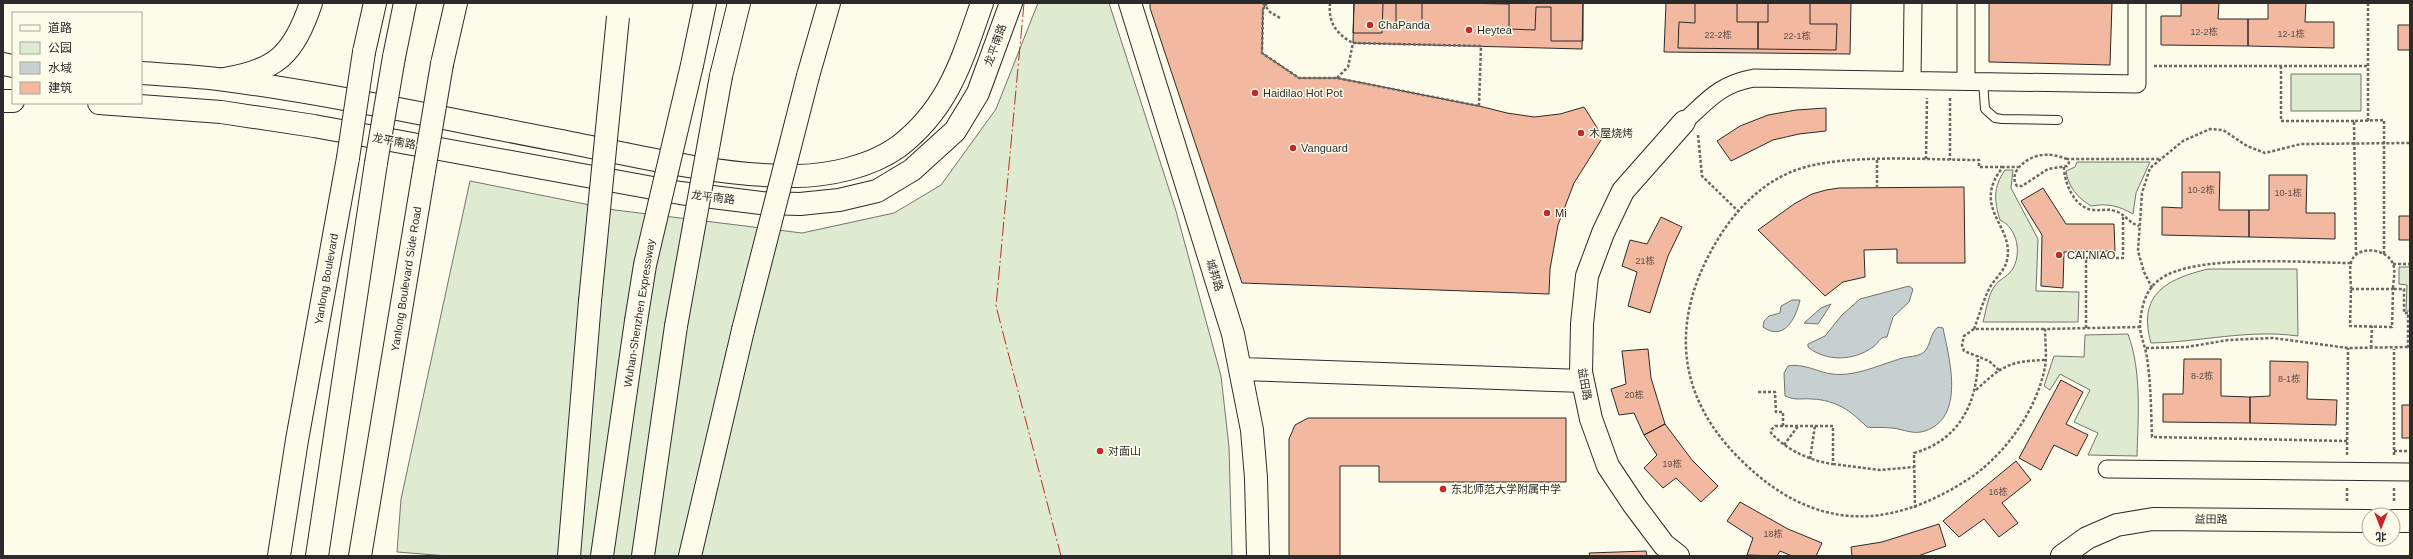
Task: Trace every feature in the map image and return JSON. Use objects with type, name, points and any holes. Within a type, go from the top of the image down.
[{"type":"main road","points":[[224,80],[249,75],[270,66],[285,54],[297,37],[311,3]]},
{"type":"main road","name":"Yanlong Boulevard","points":[[279,556],[297,440],[348,158],[364,52],[375,3]]},
{"type":"main road","points":[[317,556],[376,163],[405,3]]},
{"type":"main road","name":"Yanlong Boulevard Side Road","points":[[360,556],[442,64],[456,3]]},
{"type":"main road","name":"Wuhan-Shenzhen Expressway","points":[[602,556],[645,265],[705,3]]},
{"type":"main road","points":[[643,556],[676,326],[721,76],[739,3]]},
{"type":"main road","points":[[690,556],[743,330],[828,3]]},
{"type":"main road","points":[[142,72],[224,80],[322,95],[685,165],[761,175],[797,176],[833,172],[868,162],[897,147],[933,114],[958,74],[982,3]]},
{"type":"main road","name":"龙平南路","points":[[113,104],[221,112],[314,126],[680,192],[761,203],[800,204],[840,200],[877,191],[912,170],[955,131],[978,93],[1011,3]]},
{"type":"main road","name":"城邦路","points":[[1130,3],[1219,288],[1241,369],[1252,430],[1256,478],[1258,556]]},
{"type":"main road","points":[[569,556],[590,301],[619,10]]},
{"type":"main road","name":"益田路","points":[[1678,556],[1664,545],[1634,505],[1608,466],[1592,419],[1581,372],[1582,324],[1587,276],[1603,233],[1623,191],[1684,122]]},
{"type":"main road","points":[[1241,369],[1583,381]]},
{"type":"main road","points":[[268,556],[297,440]]},
{"type":"main road","points":[[2401,516],[2410,521]]},
{"type":"main road","name":"益田路","points":[[2062,556],[2087,538],[2117,525],[2153,519],[2361,521]]},
{"type":"street","points":[[1912,80],[1913,3]]},
{"type":"street","points":[[1966,3],[1966,81]]},
{"type":"street","points":[[1684,122],[1717,92],[1734,82],[1754,78],[2137,84],[2137,3]]},
{"type":"street","points":[[2107,469],[2402,472]]},
{"type":"lane","points":[[1983,81],[1985,109],[1995,118],[2058,120]]},
{"type":"path","points":[[1263,3],[1270,12],[1280,18]]},
{"type":"path","points":[[1267,3],[1263,9],[1262,53],[1299,78],[1337,78],[1479,106],[1481,46],[1353,43],[1339,35],[1331,22],[1330,3]]},
{"type":"path","points":[[2368,3],[2368,121]]},
{"type":"path","points":[[1337,78],[1348,66],[1353,43]]},
{"type":"path","points":[[2137,66],[2368,66]]},
{"type":"path","points":[[2281,66],[2281,121],[2384,120],[2384,255]]},
{"type":"path","points":[[2354,121],[2356,255],[2351,263],[2350,326],[2392,326],[2393,264],[2384,255],[2377,251],[2368,250],[2356,255]]},
{"type":"path","points":[[1684,122],[1700,137],[1702,176],[1739,212]]},
{"type":"path","points":[[2152,288],[2144,272],[2138,251],[2142,193],[2150,168],[2160,158],[2183,141],[2210,129],[2223,130],[2247,146],[2265,153],[2301,144],[2410,143]]},
{"type":"path","points":[[2067,158],[2069,164],[2064,167],[2048,169],[2019,187],[2014,183],[2015,174],[2019,167],[2029,159],[2040,155],[2050,154],[2067,158],[2160,158]]},
{"type":"path","points":[[1877,160],[1877,188]]},
{"type":"path","points":[[2019,167],[1979,167],[1979,160],[1877,160],[1838,162],[1797,169],[1760,189],[1726,227],[1710,252],[1689,313],[1687,364],[1692,386],[1700,408],[1734,454],[1758,477],[1794,501],[1835,515],[1881,516],[1915,508],[1954,489],[1988,465],[2005,446],[2021,424],[2036,396],[2045,360],[2045,329]]},
{"type":"path","points":[[1974,329],[1989,287],[2007,260],[2007,245],[1994,214],[1990,198],[1992,184],[2003,167]]},
{"type":"path","points":[[2064,167],[2064,177],[2070,192],[2080,204],[2092,210],[2107,209],[2123,215],[2130,223],[2139,226]]},
{"type":"path","points":[[2086,328],[2086,258],[2124,258],[2123,215]]},
{"type":"path","points":[[2348,441],[2152,437],[2150,381],[2146,348],[2140,327],[2146,295],[2159,280],[2179,269],[2207,263],[2351,263]]},
{"type":"path","points":[[2393,264],[2410,264]]},
{"type":"path","points":[[2146,348],[2187,347],[2228,340],[2273,338],[2348,348],[2394,349],[2409,347],[2408,313],[2404,313],[2404,289],[2351,288]]},
{"type":"path","points":[[2371,348],[2372,326]]},
{"type":"path","points":[[1999,370],[1989,361],[1964,351],[1962,345],[1964,336],[1974,329],[2140,327]]},
{"type":"path","points":[[2347,502],[2348,348]]},
{"type":"path","points":[[2394,349],[2394,451],[2402,472],[2394,507]]},
{"type":"path","points":[[1976,390],[1978,356]]},
{"type":"path","points":[[1915,508],[1914,454],[1931,448],[1958,425],[1976,390],[1999,370],[2008,364],[2020,360],[2045,360]]},
{"type":"path","points":[[1758,392],[1775,392],[1776,412],[1783,412],[1783,426]]},
{"type":"path","points":[[1833,464],[1833,426],[1775,426],[1770,430],[1771,433],[1784,445],[1810,459],[1833,464],[1880,470],[1914,467]]},
{"type":"path","points":[[1784,445],[1798,426]]},
{"type":"path","points":[[1810,459],[1815,426]]},
{"type":"path","points":[[2394,451],[2410,451]]},
{"type":"green space","points":[[1038,3],[1109,3],[1176,211],[1221,376],[1229,447],[1232,556],[448,556],[397,552],[401,499],[470,181],[615,210],[802,233],[894,213],[941,185],[996,109]]},
{"type":"green space","points":[[2291,74],[2361,74],[2361,111],[2291,111]]},
{"type":"green space","points":[[2077,162],[2150,162],[2136,193],[2133,214],[2113,206],[2091,206],[2074,192],[2067,177],[2066,171],[2075,167]]},
{"type":"green space","points":[[2005,170],[2013,170],[2011,188],[2038,239],[2036,291],[2079,292],[2078,322],[1983,322],[1992,291],[1998,282],[2012,270],[2017,257],[2014,235],[2011,229],[2000,220],[1996,200],[1998,182]]},
{"type":"green space","points":[[2399,267],[2410,267],[2410,311],[2406,311],[2407,285],[2399,284]]},
{"type":"green space","points":[[2208,269],[2297,269],[2298,336],[2261,334],[2151,343],[2148,326],[2148,312],[2152,301],[2159,291],[2168,284],[2180,278]]},
{"type":"green space","points":[[2128,334],[2137,379],[2137,456],[2088,455],[2098,433],[2074,422],[2090,390],[2060,374],[2050,390],[2044,386],[2054,356],[2084,357],[2085,335]]},
{"type":"water","points":[[1909,286],[1913,289],[1909,302],[1893,317],[1887,337],[1881,339],[1865,352],[1840,358],[1823,355],[1808,347],[1808,344],[1825,336],[1842,315],[1860,299]]},
{"type":"water","points":[[1792,300],[1800,300],[1795,314],[1788,326],[1777,332],[1770,331],[1763,327],[1764,321],[1769,316],[1780,313],[1781,306]]},
{"type":"water","points":[[1831,304],[1818,324],[1804,323],[1821,308]]},
{"type":"water","points":[[1938,327],[1943,328],[1951,370],[1952,386],[1946,413],[1938,424],[1925,431],[1916,432],[1892,428],[1867,427],[1849,411],[1836,404],[1821,400],[1796,399],[1785,396],[1784,373],[1788,366],[1800,366],[1832,374],[1850,374],[1859,372],[1921,354],[1927,349],[1933,333]]},
{"type":"building","points":[[1150,3],[1267,3],[1263,9],[1262,53],[1299,78],[1337,78],[1479,106],[1507,113],[1534,117],[1560,114],[1584,107],[1603,137],[1574,183],[1558,225],[1550,269],[1549,294],[1242,283],[1150,8]]},
{"type":"building","points":[[1354,3],[1583,3],[1582,49],[1353,43]]},
{"type":"building","points":[[1354,3],[1383,3],[1382,33],[1353,33]]},
{"type":"building","points":[[1396,3],[1422,3],[1422,27],[1396,26]]},
{"type":"building","points":[[1456,3],[1583,3],[1583,41],[1551,41],[1551,7],[1536,7],[1535,30],[1509,29],[1509,4]]},
{"type":"building","points":[[1666,3],[1851,3],[1850,54],[1664,52]]},
{"type":"building","points":[[1695,3],[1737,3],[1737,22],[1758,22],[1758,49],[1678,48],[1679,22],[1695,23]]},
{"type":"building","points":[[1768,3],[1810,3],[1810,24],[1837,24],[1836,50],[1758,49],[1758,22],[1768,22]]},
{"type":"building","points":[[1989,3],[2112,3],[2110,65],[1989,62]]},
{"type":"building","points":[[2181,3],[2219,3],[2218,19],[2248,19],[2248,46],[2161,45],[2161,16],[2181,16]]},
{"type":"building","points":[[2268,3],[2306,3],[2305,22],[2334,22],[2334,48],[2248,46],[2248,19],[2268,19]]},
{"type":"building","points":[[2398,25],[2410,25],[2410,50],[2398,50]]},
{"type":"building","points":[[1826,108],[1826,131],[1799,134],[1773,140],[1731,161],[1717,141],[1740,126],[1768,115],[1796,110]]},
{"type":"building","points":[[2182,172],[2220,172],[2219,210],[2249,210],[2249,237],[2162,235],[2162,207],[2182,208]]},
{"type":"building","points":[[2269,175],[2307,175],[2306,213],[2335,213],[2335,239],[2249,237],[2249,210],[2269,210]]},
{"type":"building","points":[[1964,187],[1965,263],[1897,263],[1897,249],[1864,250],[1865,277],[1843,282],[1825,296],[1758,230],[1794,204],[1812,194],[1826,190],[1839,188]]},
{"type":"building","points":[[2043,188],[2066,224],[2114,224],[2115,251],[2064,252],[2063,288],[2041,286],[2042,235],[2021,201]]},
{"type":"building","points":[[2399,216],[2410,216],[2410,240],[2399,240]]},
{"type":"building","points":[[1661,217],[1682,227],[1668,256],[1650,313],[1628,306],[1637,272],[1622,266],[1630,240],[1647,244]]},
{"type":"building","points":[[1648,349],[1651,378],[1665,424],[1644,435],[1634,413],[1619,415],[1611,389],[1626,384],[1622,351]]},
{"type":"building","points":[[2184,359],[2221,359],[2221,396],[2250,397],[2250,423],[2163,422],[2163,394],[2183,394]]},
{"type":"building","points":[[2270,361],[2308,362],[2307,399],[2337,400],[2336,425],[2250,423],[2250,397],[2270,396]]},
{"type":"building","points":[[2061,380],[2083,392],[2066,424],[2088,435],[2077,456],[2054,445],[2041,470],[2019,458]]},
{"type":"building","points":[[2402,405],[2410,405],[2410,438],[2402,438]]},
{"type":"building","points":[[1308,418],[1566,418],[1566,482],[1379,482],[1379,466],[1340,466],[1340,556],[1289,556],[1289,439],[1295,425]]},
{"type":"building","points":[[1665,424],[1692,460],[1718,486],[1701,502],[1676,478],[1663,488],[1644,468],[1657,455],[1644,435]]},
{"type":"building","points":[[2016,461],[2031,480],[2002,503],[2018,523],[1999,537],[1984,519],[1959,537],[1943,521]]},
{"type":"building","points":[[1740,502],[1788,529],[1822,543],[1816,556],[1792,556],[1780,551],[1777,556],[1747,555],[1753,538],[1727,521]]},
{"type":"building","points":[[1939,524],[1946,546],[1918,556],[1852,556],[1851,547],[1882,542]]},
{"type":"building","points":[[1646,551],[1647,556],[1590,556],[1589,553]]},
{"type":"power","points":[[1024,3],[996,306],[1061,556]]},
{"type":"place","name":"ChaPanda","points":[[1370,25]]},
{"type":"place","name":"Heytea","points":[[1469,30]]},
{"type":"place","name":"Haidilao Hot Pot","points":[[1255,93]]},
{"type":"place","name":"木屋烧烤","points":[[1581,133]]},
{"type":"place","name":"Vanguard","points":[[1293,148]]},
{"type":"place","name":"Mi","points":[[1547,213]]},
{"type":"place","name":"CAI NIAO","points":[[2059,255]]},
{"type":"place","name":"对面山","points":[[1100,451]]},
{"type":"place","name":"东北师范大学附属中学","points":[[1443,489]]}]
